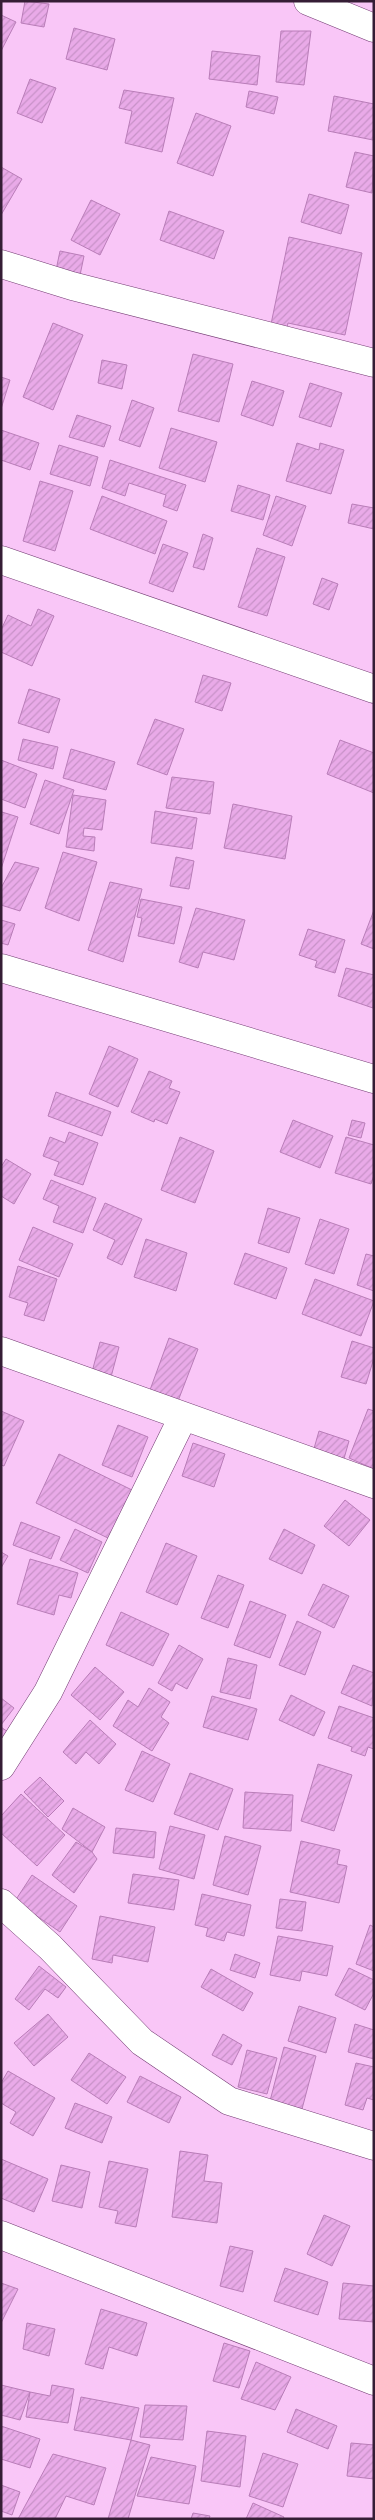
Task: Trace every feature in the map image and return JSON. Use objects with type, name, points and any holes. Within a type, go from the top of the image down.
[{"type":"street","points":[[308,1],[374,28]]},
{"type":"street","points":[[1,264],[72,286],[374,363]]},
{"type":"street","points":[[1,560],[374,689]]},
{"type":"street","points":[[1,968],[374,1079]]},
{"type":"street","points":[[1,1352],[374,1484]]},
{"type":"street","points":[[1,1766],[48,1692],[183,1417]]},
{"type":"street","points":[[1,1902],[50,1947],[142,2042],[229,2101],[374,2146]]},
{"type":"street","points":[[1,2234],[374,2381]]},
{"type":"building","points":[[25,1],[49,4],[44,27],[21,23]]},
{"type":"building","points":[[1,15],[16,22],[1,51]]},
{"type":"building","points":[[74,28],[115,39],[107,70],[66,59]]},
{"type":"building","points":[[281,31],[311,31],[304,85],[276,82]]},
{"type":"building","points":[[212,51],[260,56],[257,85],[209,79]]},
{"type":"building","points":[[30,79],[56,88],[42,123],[17,113]]},
{"type":"building","points":[[124,90],[174,98],[162,152],[125,143],[132,111],[119,108]]},
{"type":"building","points":[[249,91],[278,97],[274,114],[246,107]]},
{"type":"building","points":[[334,96],[374,104],[373,140],[328,131]]},
{"type":"building","points":[[196,113],[231,126],[213,176],[177,163]]},
{"type":"building","points":[[355,152],[374,156],[372,193],[346,187]]},
{"type":"building","points":[[1,167],[22,179],[1,215]]},
{"type":"building","points":[[309,194],[349,205],[341,234],[301,222]]},
{"type":"building","points":[[91,200],[120,214],[100,255],[71,240]]},
{"type":"building","points":[[169,211],[224,231],[214,259],[160,240]]},
{"type":"building","points":[[289,237],[362,253],[345,335],[288,323],[286,332],[270,329]]},
{"type":"building","points":[[60,251],[84,256],[79,280],[55,275]]},
{"type":"building","points":[[53,323],[83,335],[53,410],[23,397]]},
{"type":"building","points":[[193,354],[233,364],[219,422],[178,411]]},
{"type":"building","points":[[102,360],[127,365],[122,389],[98,383]]},
{"type":"building","points":[[1,377],[10,380],[1,409]]},
{"type":"building","points":[[252,381],[284,391],[273,426],[241,415]]},
{"type":"building","points":[[310,383],[342,393],[331,427],[299,417]]},
{"type":"building","points":[[132,400],[154,408],[140,447],[119,440]]},
{"type":"building","points":[[77,415],[111,426],[104,447],[69,437]]},
{"type":"building","points":[[171,428],[217,442],[205,482],[159,468]]},
{"type":"building","points":[[1,430],[39,443],[30,470],[1,460]]},
{"type":"building","points":[[297,443],[319,450],[320,443],[344,450],[331,494],[286,481]]},
{"type":"building","points":[[59,445],[98,457],[90,486],[50,474]]},
{"type":"building","points":[[110,460],[186,485],[177,511],[163,506],[166,495],[129,483],[125,496],[102,488]]},
{"type":"building","points":[[40,481],[73,491],[55,551],[23,541]]},
{"type":"building","points":[[238,485],[270,495],[263,520],[231,511]]},
{"type":"building","points":[[102,496],[167,521],[155,554],[90,529]]},
{"type":"building","points":[[276,496],[306,506],[292,546],[263,535]]},
{"type":"building","points":[[352,504],[374,508],[374,529],[348,523]]},
{"type":"building","points":[[203,534],[213,538],[204,570],[193,567]]},
{"type":"building","points":[[163,544],[188,553],[173,592],[149,583]]},
{"type":"building","points":[[257,548],[285,557],[267,616],[238,607]]},
{"type":"building","points":[[322,578],[338,584],[329,610],[313,604]]},
{"type":"building","points":[[38,609],[54,616],[32,666],[1,652],[1,630],[8,615],[31,626]]},
{"type":"building","points":[[203,675],[231,683],[222,711],[195,702]]},
{"type":"building","points":[[29,689],[60,699],[49,733],[18,723]]},
{"type":"building","points":[[155,719],[184,729],[167,775],[137,764]]},
{"type":"building","points":[[23,739],[58,747],[53,769],[18,760]]},
{"type":"building","points":[[340,740],[374,753],[374,793],[327,774]]},
{"type":"building","points":[[71,749],[115,762],[106,790],[63,778]]},
{"type":"building","points":[[1,760],[37,774],[25,808],[1,799]]},
{"type":"building","points":[[172,777],[214,782],[210,814],[166,808]]},
{"type":"building","points":[[45,780],[74,790],[59,834],[30,824]]},
{"type":"building","points":[[73,795],[106,800],[102,830],[84,828],[83,836],[95,837],[94,851],[66,847]]},
{"type":"building","points":[[233,804],[292,816],[285,859],[224,848]]},
{"type":"building","points":[[155,811],[197,818],[192,849],[151,843]]},
{"type":"building","points":[[2,812],[18,817],[1,869],[1,815]]},
{"type":"building","points":[[63,852],[97,862],[79,921],[45,908]]},
{"type":"building","points":[[176,857],[194,861],[189,889],[170,886]]},
{"type":"building","points":[[15,862],[39,868],[20,911],[1,905],[1,888]]},
{"type":"building","points":[[110,882],[142,889],[123,962],[88,950]]},
{"type":"building","points":[[141,899],[182,907],[174,944],[138,936],[142,918],[137,917]]},
{"type":"building","points":[[196,908],[245,920],[234,960],[203,952],[198,968],[179,962]]},
{"type":"building","points":[[374,910],[374,949],[361,944]]},
{"type":"building","points":[[1,920],[15,924],[8,945],[1,943]]},
{"type":"building","points":[[308,929],[345,940],[335,973],[315,967],[317,961],[299,955]]},
{"type":"building","points":[[346,968],[374,975],[373,1008],[338,996]]},
{"type":"building","points":[[109,1046],[138,1059],[118,1107],[89,1094]]},
{"type":"building","points":[[149,1071],[172,1081],[169,1088],[180,1092],[167,1124],[155,1119],[154,1122],[131,1112]]},
{"type":"building","points":[[56,1092],[111,1112],[102,1136],[48,1116]]},
{"type":"building","points":[[293,1120],[333,1136],[320,1168],[280,1152]]},
{"type":"building","points":[[352,1120],[365,1123],[361,1138],[348,1135]]},
{"type":"building","points":[[69,1132],[98,1143],[83,1185],[54,1175],[59,1162],[43,1156],[50,1137],[65,1143]]},
{"type":"building","points":[[180,1137],[214,1151],[195,1203],[161,1190]]},
{"type":"building","points":[[346,1137],[374,1145],[374,1175],[371,1184],[335,1173]]},
{"type":"building","points":[[6,1159],[31,1174],[14,1204],[1,1196],[1,1167]]},
{"type":"building","points":[[51,1180],[96,1198],[83,1233],[53,1222],[59,1206],[43,1199]]},
{"type":"building","points":[[105,1203],[142,1219],[122,1265],[107,1258],[115,1240],[93,1230]]},
{"type":"building","points":[[268,1208],[300,1218],[289,1253],[258,1243]]},
{"type":"building","points":[[320,1219],[349,1229],[334,1274],[305,1264]]},
{"type":"building","points":[[33,1227],[73,1244],[59,1277],[19,1260]]},
{"type":"building","points":[[146,1239],[187,1253],[176,1291],[134,1277]]},
{"type":"building","points":[[245,1253],[287,1268],[276,1299],[234,1284]]},
{"type":"building","points":[[366,1254],[374,1256],[374,1291],[357,1285]]},
{"type":"building","points":[[18,1266],[57,1279],[44,1321],[24,1315],[28,1303],[9,1297]]},
{"type":"building","points":[[315,1279],[374,1301],[361,1336],[302,1314]]},
{"type":"building","points":[[169,1338],[198,1349],[178,1401],[150,1390]]},
{"type":"building","points":[[352,1341],[374,1348],[374,1358],[366,1384],[341,1377]]},
{"type":"building","points":[[100,1342],[119,1347],[111,1377],[92,1372]]},
{"type":"building","points":[[368,1409],[374,1411],[374,1469],[349,1458]]},
{"type":"building","points":[[1,1411],[24,1421],[4,1466],[1,1465]]},
{"type":"building","points":[[118,1425],[148,1437],[132,1477],[102,1465]]},
{"type":"building","points":[[319,1431],[349,1441],[343,1462],[313,1452]]},
{"type":"building","points":[[193,1443],[225,1454],[214,1487],[182,1476]]},
{"type":"building","points":[[59,1454],[136,1492],[112,1540],[36,1503]]},
{"type":"building","points":[[345,1500],[370,1520],[349,1546],[324,1526]]},
{"type":"building","points":[[21,1522],[60,1537],[51,1559],[13,1545]]},
{"type":"building","points":[[75,1529],[102,1542],[88,1573],[60,1560]]},
{"type":"building","points":[[284,1529],[315,1545],[302,1574],[269,1559]]},
{"type":"building","points":[[166,1543],[197,1556],[177,1605],[146,1592]]},
{"type":"building","points":[[1,1552],[8,1556],[1,1568]]},
{"type":"building","points":[[30,1559],[78,1573],[71,1598],[59,1595],[54,1615],[17,1604]]},
{"type":"building","points":[[218,1575],[244,1585],[228,1628],[201,1618]]},
{"type":"building","points":[[323,1584],[349,1596],[334,1628],[308,1615]]},
{"type":"building","points":[[250,1601],[286,1615],[270,1658],[234,1645]]},
{"type":"building","points":[[121,1612],[169,1634],[153,1666],[106,1645]]},
{"type":"building","points":[[297,1621],[321,1632],[305,1675],[279,1665]]},
{"type":"building","points":[[179,1645],[203,1659],[187,1689],[176,1683],[172,1691],[158,1683]]},
{"type":"building","points":[[228,1658],[257,1665],[250,1699],[220,1692]]},
{"type":"building","points":[[353,1665],[374,1673],[372,1706],[341,1693]]},
{"type":"building","points":[[95,1667],[124,1692],[100,1720],[71,1695]]},
{"type":"building","points":[[149,1688],[170,1702],[161,1717],[169,1723],[152,1751],[113,1726],[128,1700],[138,1707]]},
{"type":"building","points":[[291,1695],[325,1712],[314,1736],[279,1720]]},
{"type":"building","points":[[212,1696],[257,1709],[248,1740],[203,1727]]},
{"type":"building","points":[[1,1698],[14,1708],[1,1725]]},
{"type":"building","points":[[339,1706],[374,1718],[374,1749],[368,1747],[365,1756],[351,1751],[352,1747],[328,1738]]},
{"type":"building","points":[[90,1720],[116,1744],[99,1764],[86,1752],[76,1764],[63,1752]]},
{"type":"building","points":[[1,1727],[8,1732],[1,1741]]},
{"type":"building","points":[[142,1751],[170,1764],[153,1802],[125,1790]]},
{"type":"building","points":[[318,1764],[352,1775],[334,1831],[301,1821]]},
{"type":"building","points":[[190,1773],[233,1789],[218,1830],[174,1814]]},
{"type":"building","points":[[40,1777],[64,1801],[48,1817],[24,1792]]},
{"type":"building","points":[[245,1792],[293,1795],[291,1831],[243,1828]]},
{"type":"building","points":[[21,1794],[65,1835],[37,1866],[1,1833],[1,1816]]},
{"type":"building","points":[[73,1808],[105,1827],[92,1852],[62,1829]]},
{"type":"building","points":[[170,1826],[205,1835],[194,1879],[159,1869]]},
{"type":"building","points":[[116,1828],[156,1832],[154,1858],[113,1853]]},
{"type":"building","points":[[225,1836],[261,1846],[248,1895],[213,1885]]},
{"type":"building","points":[[301,1841],[340,1850],[337,1864],[347,1866],[339,1903],[290,1892]]},
{"type":"building","points":[[76,1842],[92,1852],[97,1859],[74,1893],[52,1875]]},
{"type":"building","points":[[133,1874],[179,1880],[174,1910],[128,1903]]},
{"type":"building","points":[[32,1875],[77,1906],[60,1932],[15,1901]]},
{"type":"building","points":[[202,1894],[251,1905],[244,1936],[227,1932],[224,1941],[206,1936],[208,1928],[195,1925]]},
{"type":"building","points":[[280,1899],[306,1902],[302,1931],[276,1928]]},
{"type":"building","points":[[100,1916],[155,1927],[148,1962],[113,1955],[112,1963],[92,1959]]},
{"type":"building","points":[[370,1925],[374,1927],[374,1971],[356,1964]]},
{"type":"building","points":[[278,1936],[333,1946],[327,1976],[302,1971],[300,1981],[270,1975]]},
{"type":"building","points":[[235,1954],[260,1963],[255,1978],[230,1970]]},
{"type":"building","points":[[39,1966],[66,1987],[58,1998],[45,1989],[29,2010],[15,1999]]},
{"type":"building","points":[[349,1968],[374,1980],[374,1993],[365,2010],[335,1995]]},
{"type":"building","points":[[211,1969],[253,1993],[243,2011],[201,1987]]},
{"type":"building","points":[[299,2006],[336,2018],[326,2053],[288,2041]]},
{"type":"building","points":[[48,2014],[68,2037],[34,2066],[14,2043]]},
{"type":"building","points":[[355,2024],[374,2030],[374,2059],[348,2052]]},
{"type":"building","points":[[223,2034],[242,2045],[232,2065],[212,2055]]},
{"type":"building","points":[[284,2047],[316,2056],[302,2109],[270,2101]]},
{"type":"building","points":[[247,2050],[277,2058],[267,2094],[238,2087]]},
{"type":"building","points":[[89,2053],[126,2077],[107,2104],[71,2080]]},
{"type":"building","points":[[356,2063],[374,2067],[374,2100],[367,2098],[363,2110],[345,2105]]},
{"type":"building","points":[[8,2071],[55,2098],[33,2136],[10,2123],[16,2112],[1,2103],[1,2083]]},
{"type":"building","points":[[140,2076],[181,2097],[169,2123],[127,2102]]},
{"type":"building","points":[[75,2103],[112,2117],[102,2143],[65,2128]]},
{"type":"building","points":[[180,2151],[208,2155],[204,2181],[222,2183],[217,2223],[172,2217]]},
{"type":"building","points":[[1,2159],[48,2179],[34,2212],[1,2198]]},
{"type":"building","points":[[109,2161],[148,2169],[136,2227],[115,2223],[118,2211],[99,2207]]},
{"type":"building","points":[[61,2165],[90,2172],[82,2208],[52,2201]]},
{"type":"building","points":[[324,2215],[350,2226],[332,2266],[307,2254]]},
{"type":"building","points":[[230,2246],[253,2251],[243,2292],[220,2286]]},
{"type":"building","points":[[285,2268],[328,2282],[318,2315],[274,2301]]},
{"type":"building","points":[[1,2283],[18,2289],[1,2323]]},
{"type":"building","points":[[343,2283],[374,2286],[374,2322],[339,2319]]},
{"type":"building","points":[[101,2309],[147,2323],[137,2356],[109,2347],[103,2369],[85,2364]]},
{"type":"building","points":[[27,2323],[55,2329],[49,2356],[23,2349]]},
{"type":"building","points":[[224,2343],[250,2351],[239,2388],[213,2381]]},
{"type":"building","points":[[256,2362],[291,2377],[275,2410],[241,2399]]},
{"type":"building","points":[[1,2385],[30,2392],[20,2420],[1,2415]]},
{"type":"building","points":[[52,2385],[74,2389],[68,2423],[26,2417],[30,2392],[50,2396]]},
{"type":"building","points":[[81,2397],[139,2408],[131,2440],[74,2430]]},
{"type":"building","points":[[145,2405],[187,2406],[183,2440],[140,2437]]},
{"type":"building","points":[[296,2409],[337,2426],[328,2449],[287,2432]]},
{"type":"building","points":[[1,2426],[40,2439],[30,2468],[1,2459]]},
{"type":"building","points":[[207,2431],[246,2436],[240,2487],[201,2481]]},
{"type":"building","points":[[131,2440],[150,2445],[128,2519],[108,2519]]},
{"type":"building","points":[[351,2443],[374,2445],[374,2479],[347,2476]]},
{"type":"building","points":[[263,2453],[298,2464],[283,2507],[249,2496]]},
{"type":"building","points":[[53,2454],[106,2468],[94,2505],[66,2496],[55,2519],[18,2519]]},
{"type":"building","points":[[151,2457],[196,2466],[189,2504],[137,2496]]},
{"type":"building","points":[[1,2485],[20,2492],[12,2515],[1,2511]]},
{"type":"building","points":[[253,2503],[284,2517],[283,2519],[246,2519]]},
{"type":"building","points":[[193,2513],[210,2516],[209,2519],[191,2519]]}]
